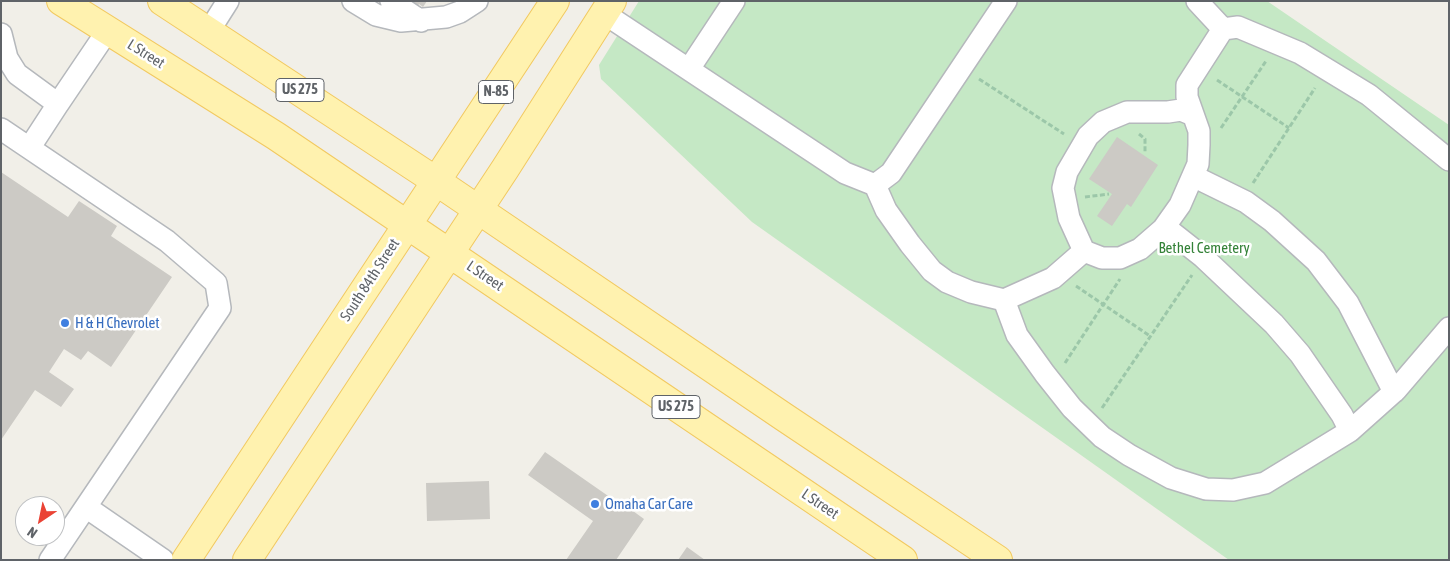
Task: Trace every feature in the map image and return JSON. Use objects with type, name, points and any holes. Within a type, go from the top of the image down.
[{"type":"main road","name":"L Street","points":[[61,1],[219,99],[903,560]]},
{"type":"main road","name":"US 275","points":[[162,1],[436,180],[998,560]]},
{"type":"main road","name":"South 84th Street","points":[[186,560],[555,1]]},
{"type":"main road","points":[[247,560],[479,209],[608,7]]},
{"type":"street","points":[[209,31],[228,1]]},
{"type":"street","points":[[353,1],[376,16],[388,19],[421,21],[446,17],[460,12],[477,1]]},
{"type":"street","points":[[391,1],[421,21]]},
{"type":"street","points":[[689,69],[734,1]]},
{"type":"street","points":[[875,185],[891,174],[1006,1]]},
{"type":"street","points":[[1197,1],[1223,29]]},
{"type":"street","points":[[608,7],[689,69],[845,173],[875,185],[886,210],[932,271],[947,282],[971,292],[1004,300],[1030,290],[1058,274],[1084,251]]},
{"type":"street","points":[[1193,115],[1181,110],[1168,112],[1127,112],[1103,122],[1082,146],[1067,172],[1063,188],[1070,218],[1084,251],[1102,258],[1120,258],[1140,249],[1165,227],[1180,205],[1198,164],[1199,131],[1188,97],[1187,85],[1223,29],[1238,27],[1300,53],[1369,95],[1449,160]]},
{"type":"street","points":[[30,147],[108,30]]},
{"type":"street","points":[[1,34],[7,58],[17,74],[58,104]]},
{"type":"street","points":[[1,129],[167,241],[216,283],[219,299],[220,308],[50,560]]},
{"type":"street","points":[[1193,176],[1241,200],[1296,242],[1332,281],[1362,328],[1394,392]]},
{"type":"street","points":[[1165,227],[1203,258],[1268,318],[1300,354],[1342,415],[1350,431]]},
{"type":"street","points":[[1004,300],[1017,335],[1072,408],[1090,426],[1102,437],[1129,455],[1171,478],[1206,489],[1233,490],[1265,483],[1350,431],[1394,392],[1449,328]]},
{"type":"street","points":[[86,507],[163,560]]},
{"type":"path","points":[[1220,130],[1278,44]]},
{"type":"path","points":[[962,67],[1082,146]]},
{"type":"path","points":[[1198,67],[1289,128]]},
{"type":"path","points":[[1241,200],[1327,70]]},
{"type":"path","points":[[1052,383],[1140,249]]},
{"type":"path","points":[[1090,426],[1203,258]]},
{"type":"path","points":[[1058,274],[1150,336]]},
{"type":"green space","name":"Bethel Cemetery","points":[[639,1],[1267,1],[1449,125],[1449,560],[1229,560],[752,222],[601,79],[599,65]]},
{"type":"building","points":[[403,1],[427,1],[423,7],[419,4],[416,10]]},
{"type":"building","points":[[1117,137],[1158,165],[1131,207],[1127,204],[1112,226],[1097,216],[1112,194],[1089,179]]},
{"type":"building","points":[[1,172],[68,217],[79,201],[117,226],[111,236],[172,277],[111,367],[88,351],[81,360],[64,349],[49,372],[74,389],[61,407],[35,390],[1,440]]},
{"type":"building","name":"Omaha Car Care","points":[[545,452],[624,507],[631,496],[640,501],[633,511],[644,519],[616,560],[566,560],[593,521],[528,475]]},
{"type":"building","points":[[489,481],[490,519],[427,521],[426,483]]},
{"type":"building","points":[[687,547],[705,560],[678,560]]},
{"type":"place","name":"H & H Chevrolet","points":[[65,323]]},
{"type":"place","name":"Omaha Car Care","points":[[595,504]]}]
